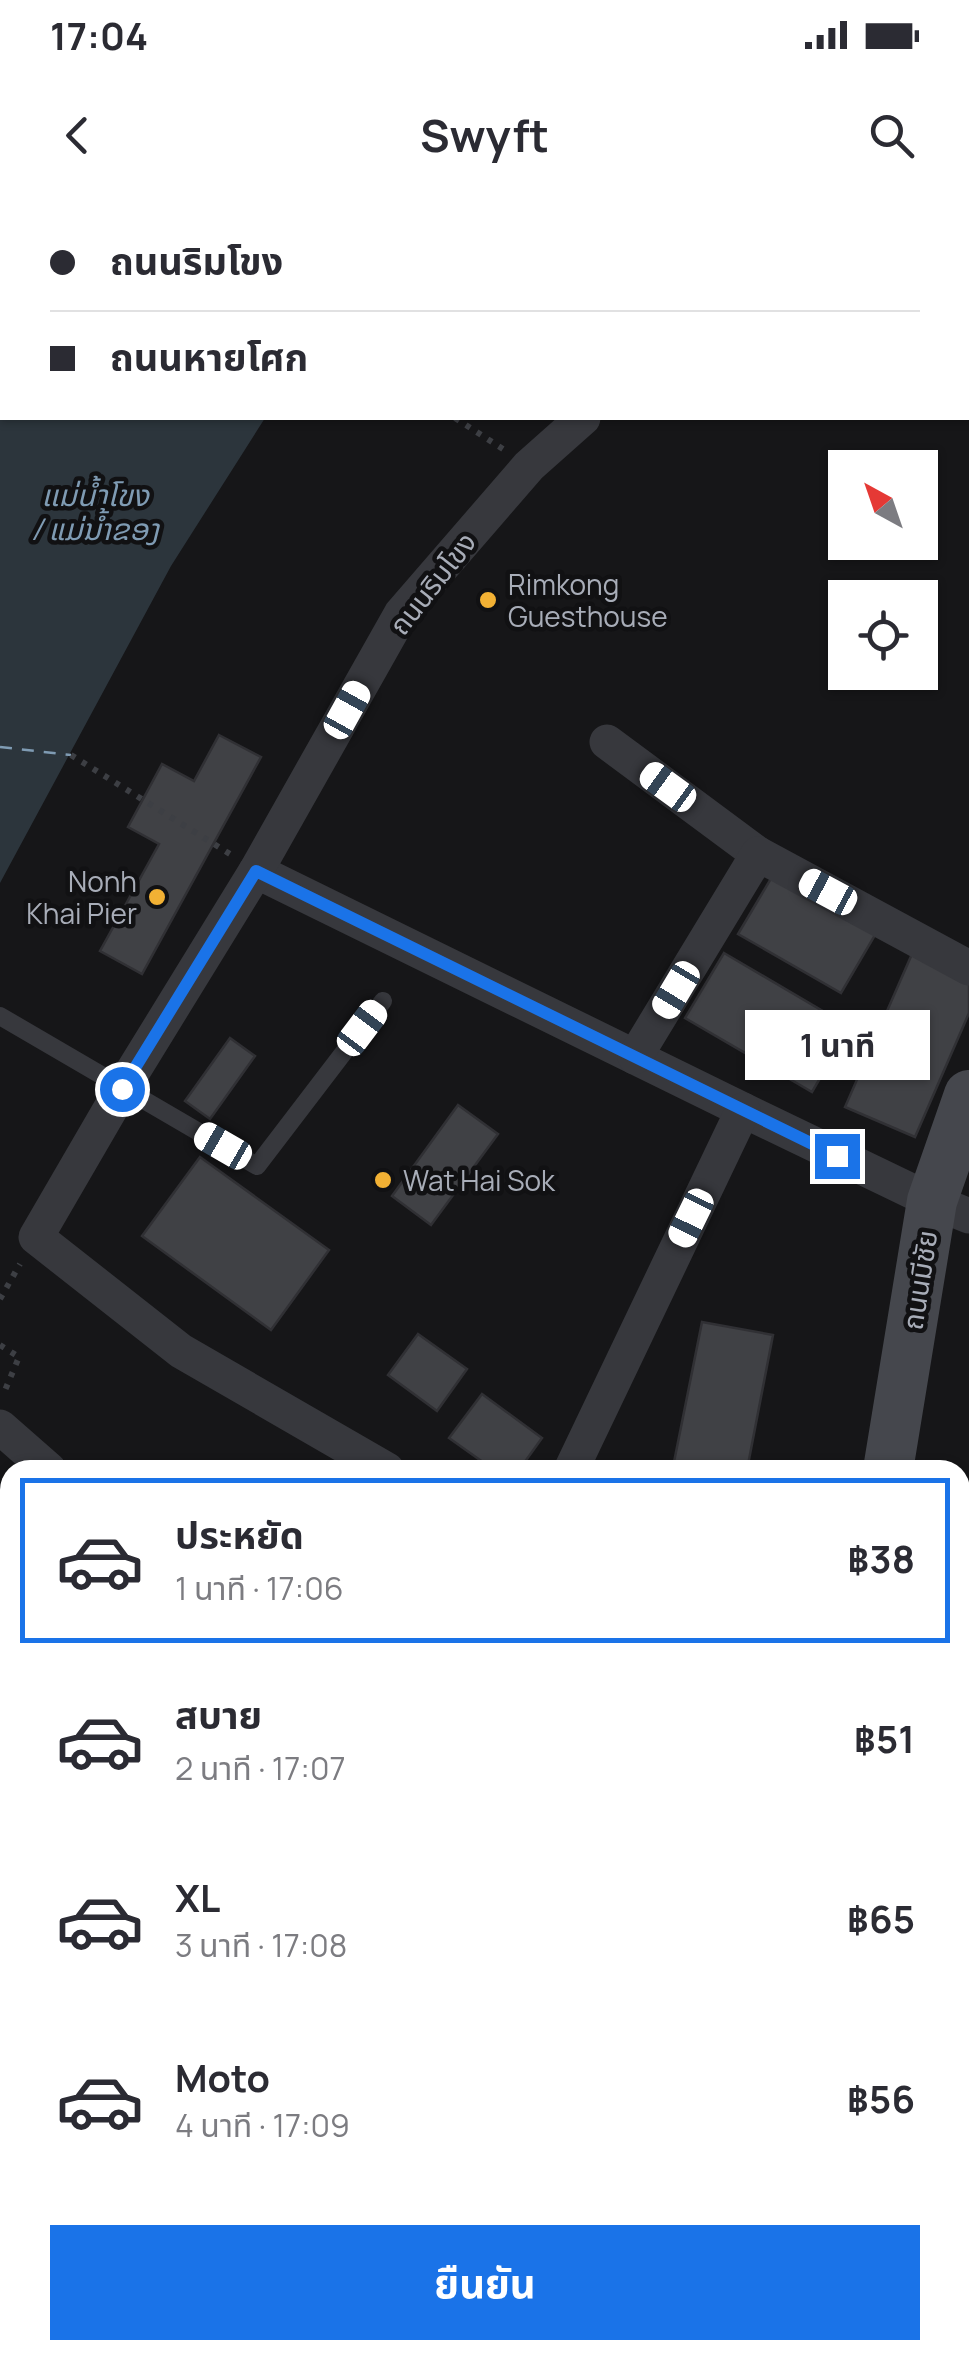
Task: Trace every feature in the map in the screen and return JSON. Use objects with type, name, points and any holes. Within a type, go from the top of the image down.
[{"type":"street","name":"ถนนริมโขง","points":[[371,1460],[181,1351],[36,1237],[256,871],[401,614],[530,466],[580,420]]},
{"type":"street","points":[[607,742],[758,854],[969,968]]},
{"type":"street","points":[[635,1057],[758,854]]},
{"type":"street","points":[[256,871],[950,1208]]},
{"type":"street","name":"ถนนมีชัย","points":[[890,1460],[950,1208],[969,1094]]},
{"type":"street","points":[[575,1460],[743,1110]]},
{"type":"street","points":[[0,1427],[38,1460]]},
{"type":"lane","points":[[0,1016],[256,1166],[383,1001]]},
{"type":"path","points":[[458,420],[530,466]]},
{"type":"path","points":[[70,755],[256,871]]},
{"type":"path","points":[[0,1345],[19,1357],[0,1402]]},
{"type":"water","name":"แม่น้ำโขง / ແມ່ນ້ຳຂອງ","points":[[0,420],[264,420],[171,566],[0,883]]},
{"type":"building","name":"Nonh Khai Pier","points":[[219,735],[261,757],[142,974],[100,951],[159,844],[128,827],[162,764],[194,781]]},
{"type":"building","points":[[776,870],[878,930],[841,993],[738,934]]},
{"type":"building","points":[[724,953],[850,1027],[812,1092],[685,1018]]},
{"type":"building","points":[[912,954],[969,979],[969,1013],[915,1137],[845,1107]]},
{"type":"building","points":[[230,1038],[255,1056],[210,1119],[185,1101]]},
{"type":"building","points":[[458,1105],[498,1134],[431,1225],[392,1196]]},
{"type":"building","points":[[200,1157],[329,1250],[271,1330],[142,1236]]},
{"type":"building","points":[[702,1322],[773,1335],[749,1460],[674,1460]]},
{"type":"building","points":[[418,1334],[467,1369],[437,1411],[388,1375]]},
{"type":"building","points":[[482,1394],[542,1438],[526,1460],[480,1460],[449,1438]]},
{"type":"ferry route","points":[[0,747],[71,755]]},
{"type":"place","name":"Rimkong Guesthouse","points":[[488,600]]},
{"type":"place","name":"Nonh Khai Pier","points":[[157,897]]},
{"type":"place","name":"Wat Hai Sok","points":[[383,1180]]},
{"type":"route","points":[[122,1089],[256,871],[837,1156]]}]
